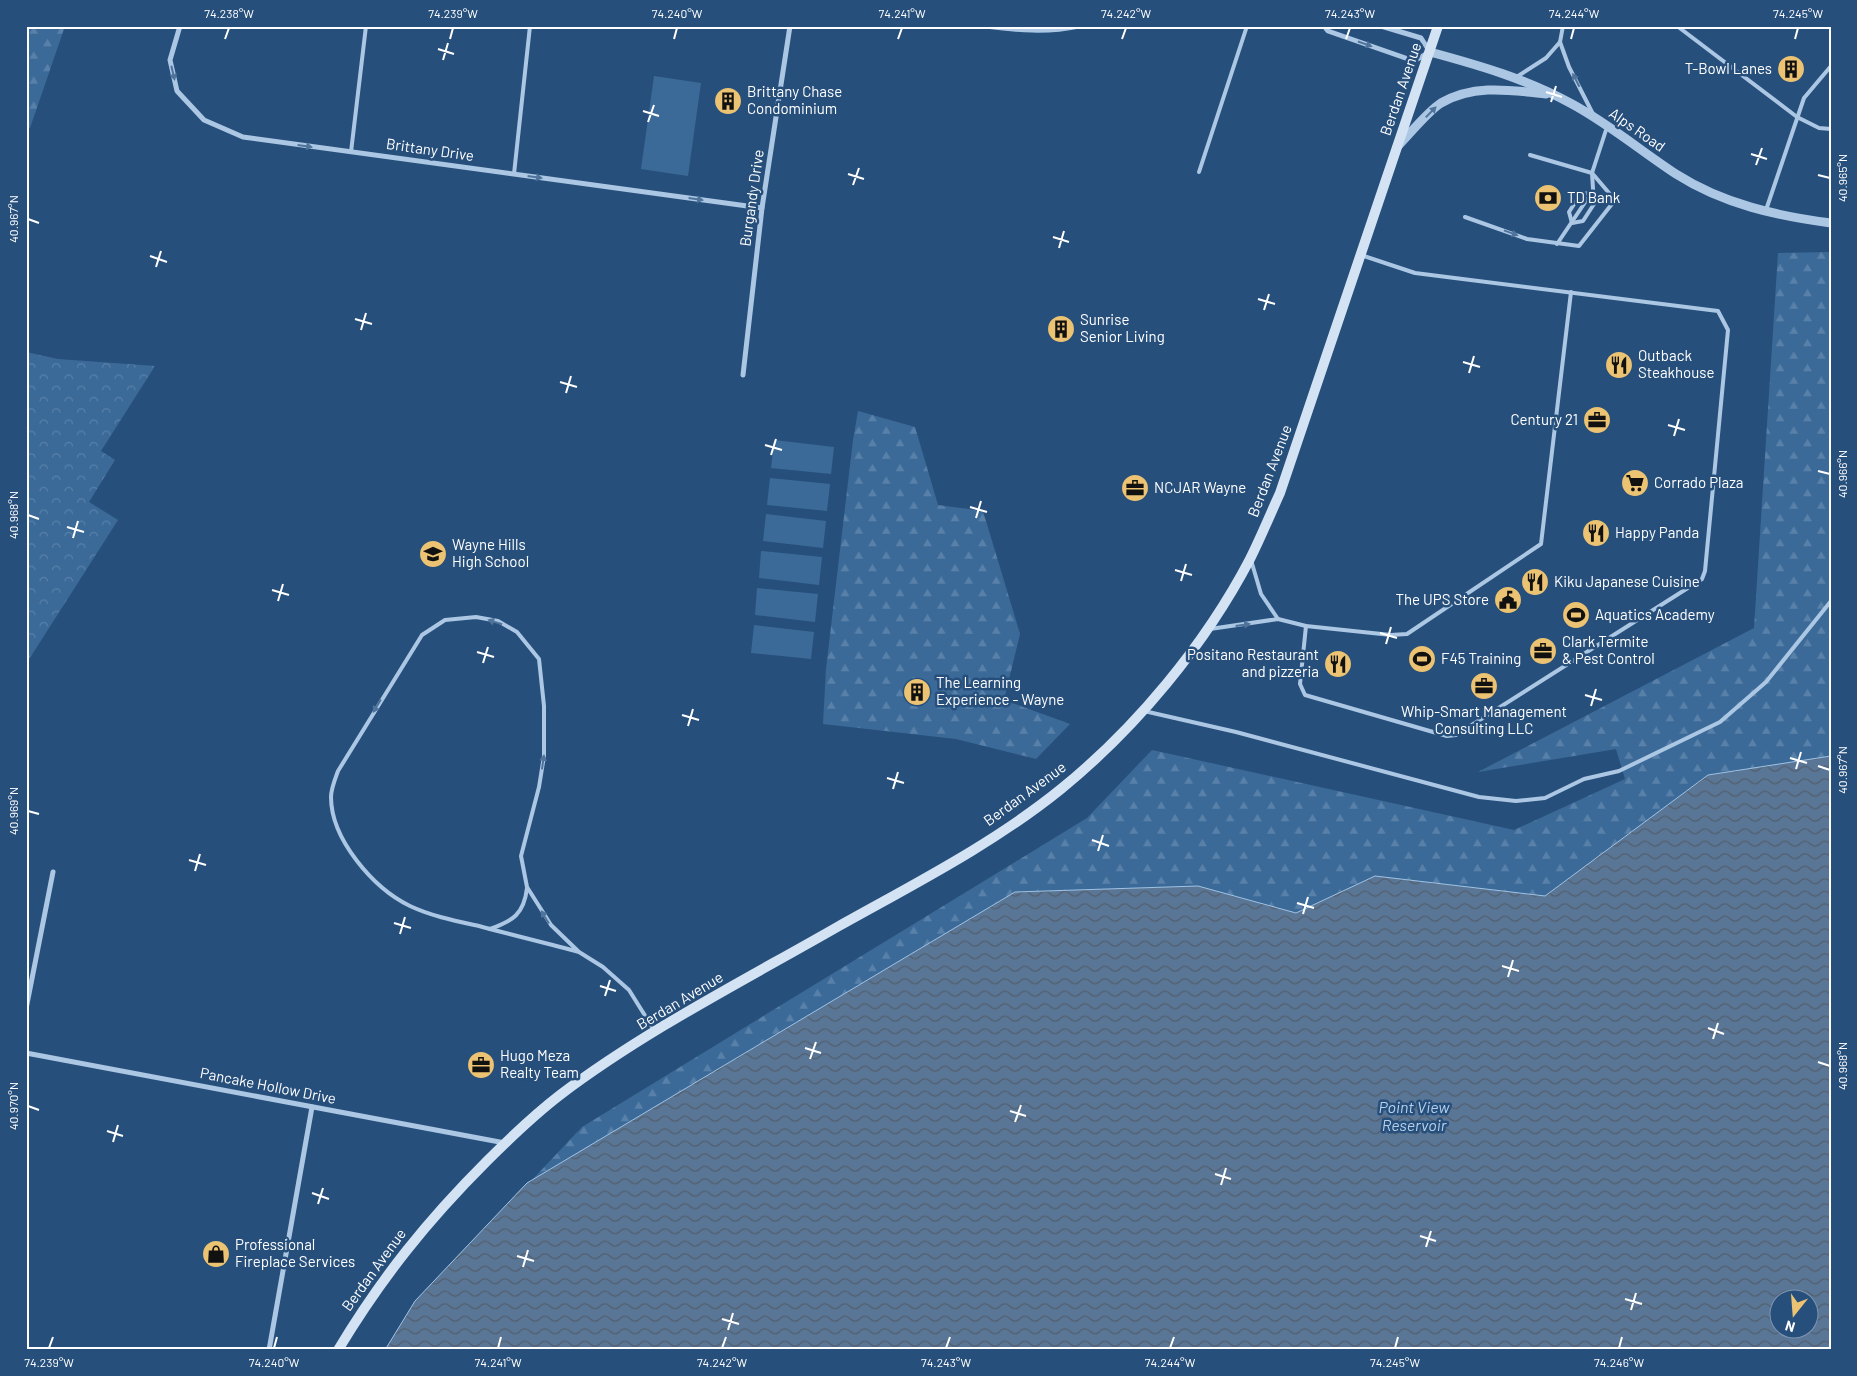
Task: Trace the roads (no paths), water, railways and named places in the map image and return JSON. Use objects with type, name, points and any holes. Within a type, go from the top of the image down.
[{"type":"main road","name":"Berdan Avenue","points":[[338,1350],[383,1278],[443,1205],[505,1143],[558,1096],[609,1060],[655,1032],[910,886],[1018,821],[1061,789],[1094,760],[1162,690],[1208,629],[1250,558],[1280,494],[1438,26]]},
{"type":"street","name":"Brittany Drive","points":[[180,26],[170,60],[177,91],[204,120],[243,137],[762,208]]},
{"type":"street","name":"Burgandy Drive","points":[[743,375],[762,208],[790,26]]},
{"type":"street","points":[[985,26],[1020,31],[1057,31],[1079,26]]},
{"type":"street","points":[[1324,26],[1328,31],[1414,61],[1430,52],[1421,38],[1381,26]]},
{"type":"street","name":"Alps Road","points":[[1430,52],[1488,68],[1554,95],[1594,116],[1678,174],[1726,199],[1765,212],[1831,223]]},
{"type":"street","points":[[1397,147],[1439,104],[1471,91],[1497,89],[1554,95]]},
{"type":"street","points":[[26,1009],[53,872]]},
{"type":"street","name":"Pancake Hollow Drive","points":[[26,1052],[505,1143]]},
{"type":"street","points":[[269,1350],[312,1107]]},
{"type":"lane","points":[[351,152],[366,26]]},
{"type":"lane","points":[[514,174],[530,26]]},
{"type":"lane","points":[[1199,172],[1247,26]]},
{"type":"lane","points":[[1563,26],[1560,42],[1569,67],[1594,116]]},
{"type":"lane","points":[[1677,26],[1798,117],[1819,128],[1831,129]]},
{"type":"lane","points":[[1515,78],[1546,58],[1560,42]]},
{"type":"lane","points":[[1765,212],[1804,98],[1831,66]]},
{"type":"lane","points":[[1572,223],[1583,221],[1594,204],[1592,173],[1608,125]]},
{"type":"lane","points":[[1465,217],[1527,239],[1579,246],[1615,200],[1592,173],[1530,155]]},
{"type":"lane","points":[[1557,244],[1592,192]]},
{"type":"lane","points":[[1572,223],[1569,212],[1580,195],[1592,192]]},
{"type":"lane","points":[[1306,626],[1300,684],[1305,695],[1447,736],[1456,735],[1702,579],[1705,571],[1728,330],[1724,318],[1718,311],[1709,308],[1415,274],[1361,255]]},
{"type":"lane","points":[[1208,629],[1278,619],[1306,626],[1392,635],[1407,634],[1541,544],[1570,292]]},
{"type":"lane","points":[[1250,558],[1261,594],[1278,619]]},
{"type":"lane","points":[[1142,710],[1236,732],[1479,797],[1516,801],[1545,798],[1584,779],[1619,771],[1720,722],[1766,682],[1831,600]]},
{"type":"lane","points":[[579,952],[410,906],[387,890],[364,869],[342,839],[332,816],[330,794],[338,771],[422,635],[445,620],[476,617],[498,621],[517,632],[539,659],[544,706],[544,756],[539,787],[521,856],[527,887],[551,925],[579,952],[603,967],[628,990],[655,1032]]},
{"type":"lane","points":[[490,929],[510,922],[521,909],[527,887]]},
{"type":"water","name":"Point View Reservoir","points":[[1831,756],[1831,1350],[385,1350],[415,1301],[527,1183],[1015,892],[1198,886],[1296,913],[1375,876],[1545,896],[1708,775]]},
{"type":"place","name":"T-Bowl Lanes","points":[[1791,69]]},
{"type":"place","name":"Brittany Chase Condominium","points":[[728,101]]},
{"type":"place","name":"TD Bank","points":[[1548,198]]},
{"type":"place","name":"Sunrise Senior Living","points":[[1061,329]]},
{"type":"place","name":"Outback Steakhouse","points":[[1619,365]]},
{"type":"place","name":"Century 21","points":[[1597,420]]},
{"type":"place","name":"Corrado Plaza","points":[[1635,483]]},
{"type":"place","name":"NCJAR Wayne","points":[[1135,488]]},
{"type":"place","name":"Happy Panda","points":[[1596,533]]},
{"type":"place","name":"Wayne Hills High School","points":[[433,554]]},
{"type":"place","name":"Kiku Japanese Cuisine","points":[[1535,582]]},
{"type":"place","name":"The UPS Store","points":[[1508,600]]},
{"type":"place","name":"Aquatics Academy","points":[[1576,615]]},
{"type":"place","name":"Clark Termite & Pest Control","points":[[1543,651]]},
{"type":"place","name":"F45 Training","points":[[1422,659]]},
{"type":"place","name":"Positano Restaurant and pizzeria","points":[[1338,664]]},
{"type":"place","name":"Whip-Smart Management Consulting LLC","points":[[1484,686]]},
{"type":"place","name":"The Learning Experience - Wayne","points":[[917,692]]},
{"type":"place","name":"Hugo Meza Realty Team","points":[[481,1065]]},
{"type":"place","name":"Professional Fireplace Services","points":[[216,1254]]}]
